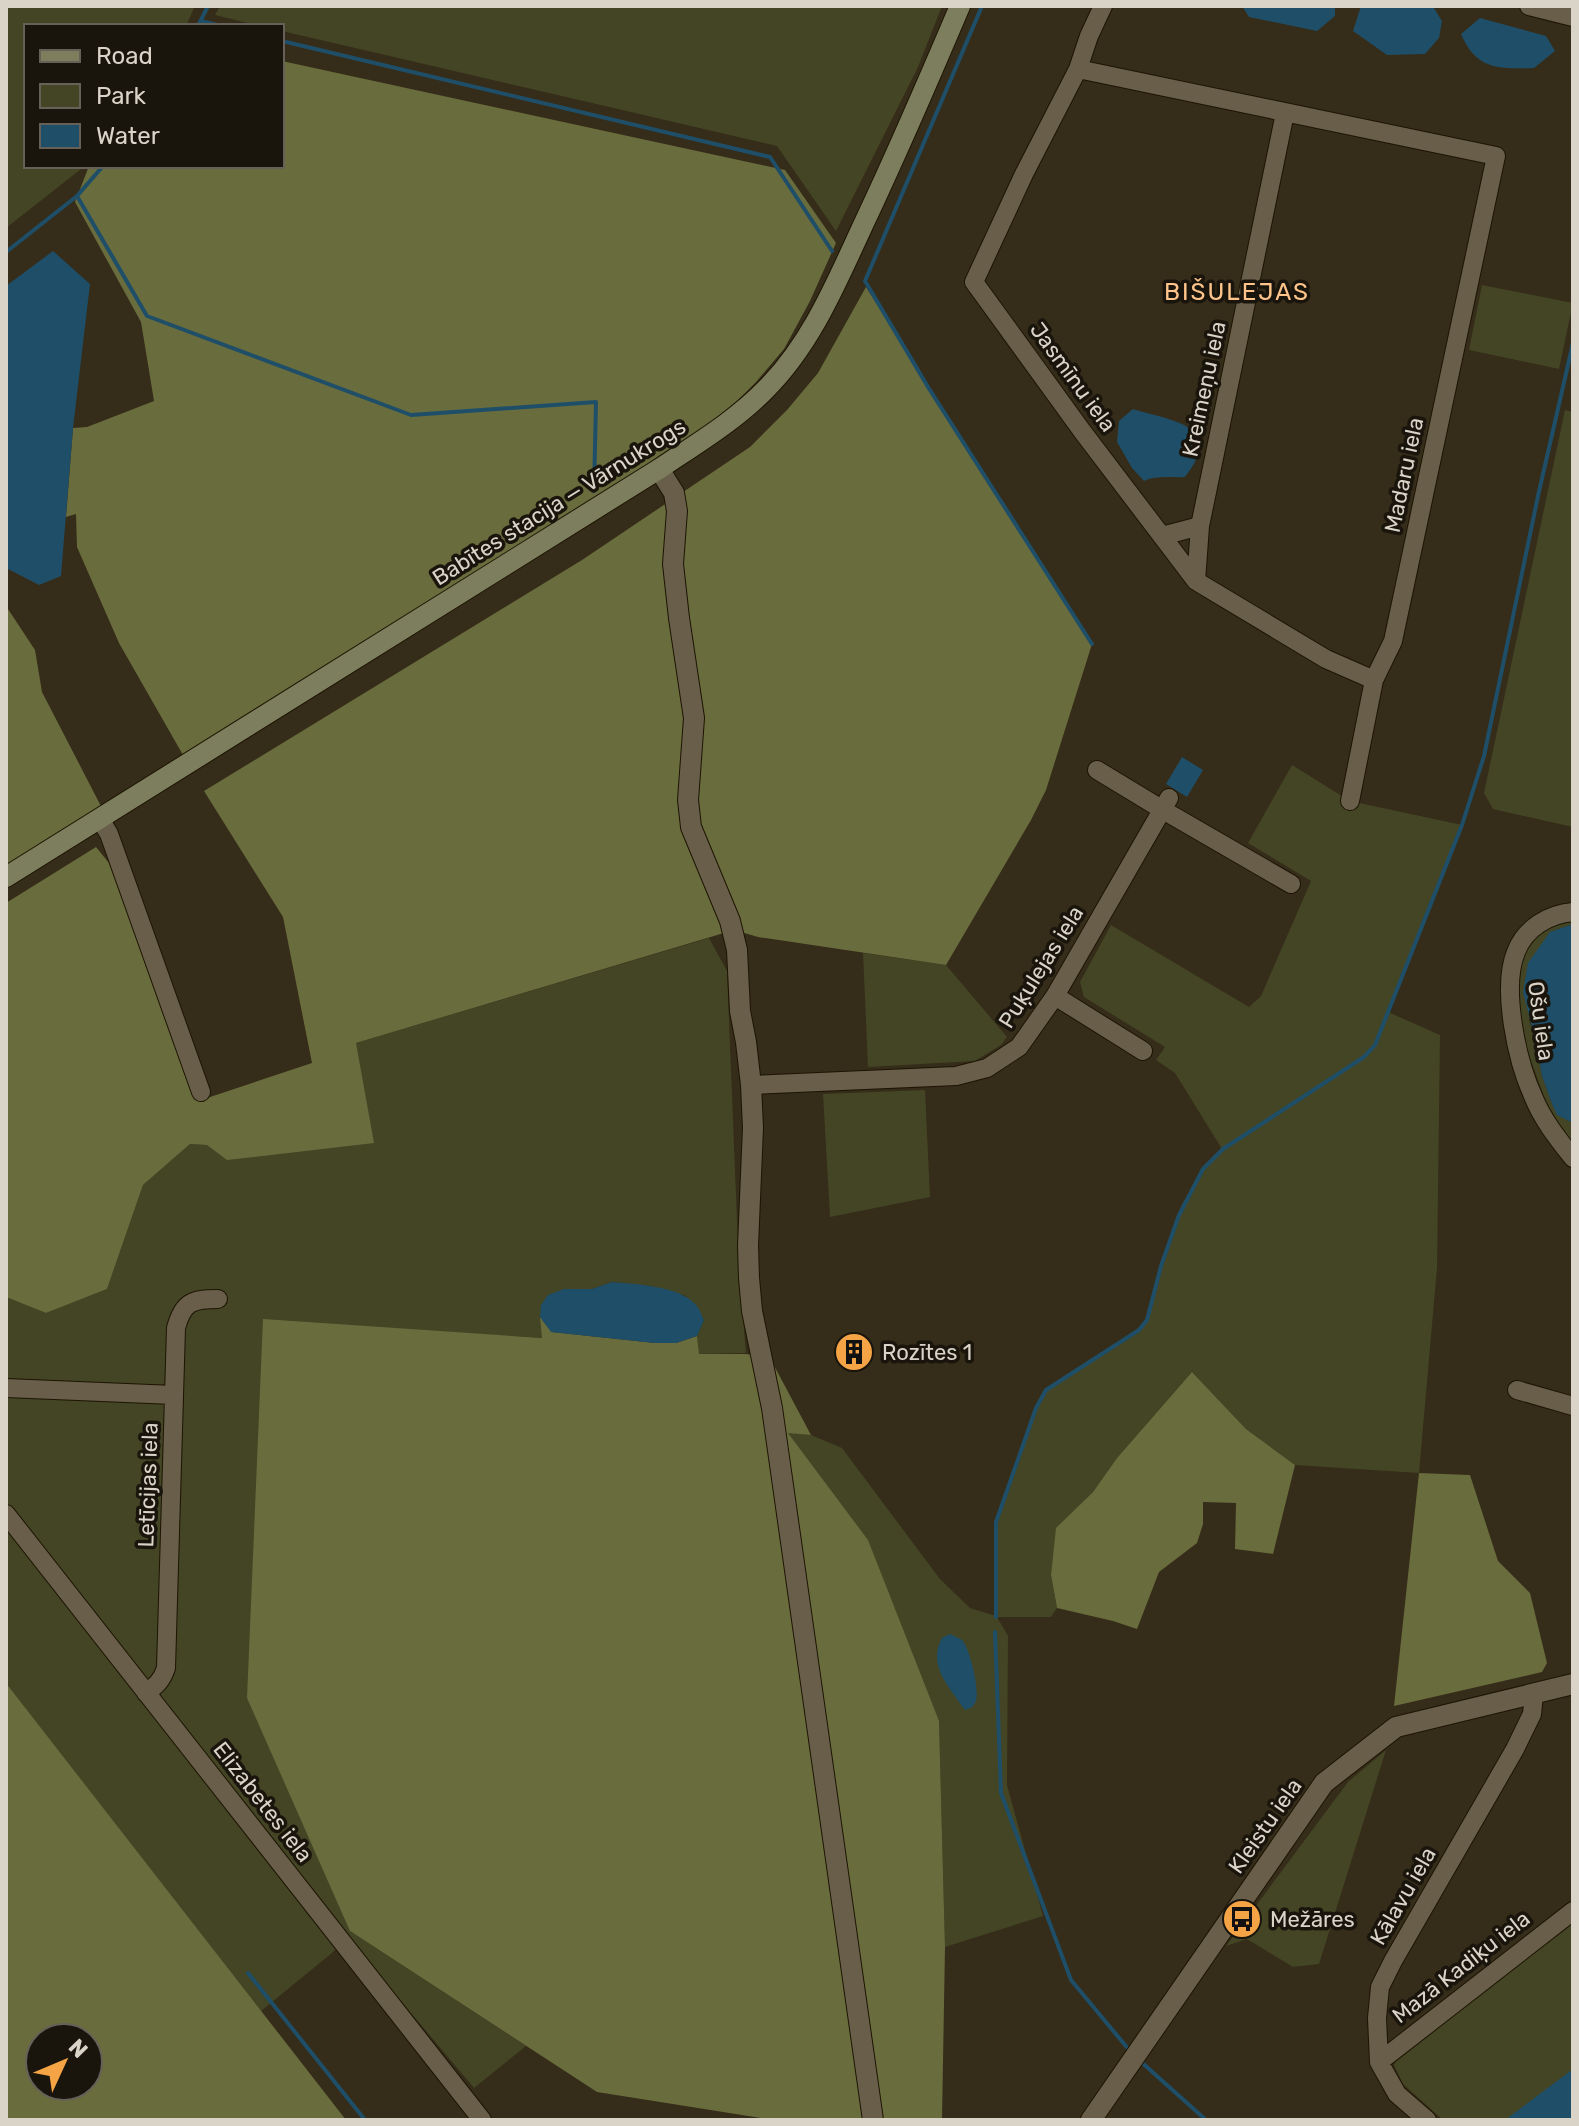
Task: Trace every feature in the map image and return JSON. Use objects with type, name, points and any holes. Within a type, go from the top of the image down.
[{"type":"main road","name":"Babītes stacija — Vārnukrogs","points":[[6,877],[659,469],[728,422],[766,390],[794,357],[831,294],[904,138],[960,6]]},
{"type":"street","name":"Jasmīnu iela","points":[[1103,6],[1078,69],[1024,174],[974,282],[1196,581],[1326,659],[1374,680]]},
{"type":"street","points":[[1529,6],[1573,17]]},
{"type":"street","points":[[1078,69],[1285,113]]},
{"type":"street","name":"Madaru iela","points":[[1285,113],[1496,156],[1393,641],[1374,680],[1350,801]]},
{"type":"street","name":"Kreimeņu iela","points":[[1196,581],[1200,526],[1285,113]]},
{"type":"street","points":[[659,469],[674,493],[677,511],[673,564],[694,718],[688,800],[691,827],[730,921],[737,950],[740,1011],[751,1085],[753,1128],[748,1245],[752,1311],[772,1408],[873,2120]]},
{"type":"street","points":[[1162,536],[1200,526]]},
{"type":"street","points":[[1097,770],[1166,804],[1291,884]]},
{"type":"street","name":"Puķulejas iela","points":[[751,1085],[956,1076],[987,1068],[1019,1047],[1055,996],[1166,804]]},
{"type":"street","points":[[100,819],[109,834],[201,1092]]},
{"type":"street","name":"Ošu iela","points":[[1573,912],[1559,913],[1529,931],[1516,952],[1511,975],[1513,1022],[1521,1065],[1534,1100],[1573,1158]]},
{"type":"street","points":[[1055,996],[1143,1051]]},
{"type":"street","name":"Letīcijas iela","points":[[146,1693],[163,1678],[166,1668],[176,1328],[180,1314],[188,1304],[200,1299],[218,1299]]},
{"type":"street","points":[[6,1388],[174,1395]]},
{"type":"street","points":[[1517,1390],[1573,1406]]},
{"type":"street","name":"Elizabetes iela","points":[[6,1514],[482,2120]]},
{"type":"street","name":"Kleistu iela","points":[[1091,2120],[1324,1783],[1396,1727],[1573,1684]]},
{"type":"street","name":"Kālavu iela","points":[[1427,2120],[1397,2094],[1379,2062],[1377,2018],[1380,1987],[1508,1761],[1532,1714],[1534,1694]]},
{"type":"street","name":"Mazā Kadiķu iela","points":[[1379,2062],[1573,1911]]},
{"type":"green space","points":[[6,6],[195,6],[187,24],[24,24],[24,168],[82,168],[6,228]]},
{"type":"green space","points":[[220,6],[942,6],[918,67],[836,231],[777,146],[284,31],[284,24],[252,24],[215,15]]},
{"type":"green space","points":[[284,61],[785,170],[836,243],[784,349],[723,415],[672,450],[183,755],[119,643],[77,547],[76,514],[66,517],[73,428],[87,427],[154,401],[141,322],[75,202],[88,168],[284,168]]},
{"type":"green space","points":[[1482,285],[1573,303],[1559,369],[1469,350]]},
{"type":"green space","points":[[866,287],[1092,644],[1046,790],[946,965],[758,937],[734,930],[356,1043],[374,1143],[227,1160],[207,1145],[190,1144],[143,1185],[107,1289],[46,1313],[6,1297],[6,903],[96,847],[109,863],[198,1101],[312,1063],[283,917],[204,791],[582,560],[750,447],[818,373]]},
{"type":"green space","points":[[1565,410],[1573,412],[1573,827],[1493,809],[1484,793]]},
{"type":"green space","points":[[6,606],[35,650],[42,692],[104,812],[6,871]]},
{"type":"green space","points":[[1292,765],[1350,801],[1462,825],[1388,1012],[1440,1035],[1437,1268],[1419,1473],[1295,1465],[1246,1429],[1192,1372],[1117,1458],[1093,1492],[1057,1528],[1051,1575],[1057,1608],[1051,1617],[997,1617],[1008,1636],[1007,1785],[1043,1916],[945,1947],[939,1721],[787,1432],[811,1435],[842,1448],[940,1579],[970,1608],[996,1616],[996,1522],[1036,1408],[1046,1390],[1139,1330],[1147,1320],[1179,1215],[1203,1169],[1222,1149],[1175,1073],[1156,1060],[1165,1047],[1084,997],[1080,982],[1111,925],[1249,1007],[1261,996],[1311,881],[1248,843]]},
{"type":"green space","points":[[1573,919],[1573,924],[1550,932],[1529,1020],[1552,1104],[1558,1115],[1573,1123],[1573,1149],[1554,1125],[1520,1030],[1515,974],[1534,932]]},
{"type":"green space","points":[[709,938],[727,971],[739,1270],[746,1353],[698,1354],[697,1336],[704,1320],[686,1296],[651,1286],[612,1282],[592,1289],[564,1289],[541,1305],[543,1338],[263,1320],[350,1931],[526,2046],[474,2088],[347,1937],[261,2011],[6,1683],[6,1297],[46,1313],[107,1289],[143,1185],[190,1144],[207,1145],[356,1043]]},
{"type":"green space","points":[[863,953],[946,965],[1007,1037],[1001,1045],[975,1061],[868,1067]]},
{"type":"green space","points":[[925,1090],[930,1197],[830,1217],[823,1094]]},
{"type":"green space","points":[[540,1317],[552,1332],[655,1343],[676,1343],[697,1336],[699,1354],[746,1354],[770,1358],[811,1435],[788,1433],[868,1540],[939,1721],[945,1947],[942,2120],[773,2120],[597,2092],[350,1931],[247,1698],[263,1319],[542,1338]]},
{"type":"green space","points":[[1192,1372],[1246,1429],[1295,1465],[1273,1554],[1235,1549],[1236,1503],[1203,1502],[1203,1524],[1197,1543],[1159,1572],[1137,1629],[1057,1608],[1051,1575],[1056,1528],[1093,1492],[1117,1458]]},
{"type":"green space","points":[[1419,1473],[1470,1475],[1498,1561],[1530,1593],[1547,1663],[1542,1672],[1394,1706]]},
{"type":"green space","points":[[6,1683],[346,2120],[6,2120]]},
{"type":"green space","points":[[1386,1750],[1319,1964],[1293,1967],[1247,1939],[1226,1946],[1348,1782]]},
{"type":"green space","points":[[1570,1921],[1573,1928],[1573,2120],[1443,2120],[1403,2084],[1394,2065],[1400,2053]]},
{"type":"water","points":[[1242,6],[1335,6],[1335,16],[1317,31],[1249,17]]},
{"type":"water","points":[[1361,6],[1434,8],[1442,21],[1439,38],[1425,54],[1387,55],[1353,31]]},
{"type":"water","points":[[1480,18],[1546,36],[1555,51],[1534,68],[1490,65],[1474,55],[1461,34]]},
{"type":"water","points":[[53,251],[90,284],[73,428],[61,576],[39,585],[6,568],[6,286]]},
{"type":"water","points":[[1133,409],[1177,422],[1197,436],[1200,446],[1196,460],[1185,477],[1159,477],[1144,481],[1132,468],[1117,442],[1119,421]]},
{"type":"water","points":[[1182,757],[1203,770],[1187,797],[1166,784]]},
{"type":"water","points":[[1573,924],[1573,1123],[1557,1115],[1552,1104],[1542,1076],[1523,992],[1528,963],[1550,932]]},
{"type":"water","points":[[612,1282],[656,1287],[687,1297],[697,1306],[704,1320],[697,1336],[676,1343],[655,1343],[551,1332],[540,1317],[541,1305],[548,1295],[564,1289],[592,1289]]},
{"type":"water","points":[[950,1634],[962,1640],[974,1671],[977,1690],[975,1703],[965,1710],[938,1667],[938,1648],[942,1638]]},
{"type":"water","points":[[1573,2069],[1573,2120],[1505,2120]]},
{"type":"waterway","points":[[199,24],[208,6]]},
{"type":"waterway","points":[[982,6],[865,281],[928,387],[1092,644]]},
{"type":"waterway","points":[[201,21],[213,24]]},
{"type":"waterway","points":[[284,41],[770,157],[832,251]]},
{"type":"waterway","points":[[6,252],[77,196],[101,168]]},
{"type":"waterway","points":[[77,196],[147,316],[411,415],[596,402],[594,491]]},
{"type":"waterway","points":[[996,1617],[996,1522],[1036,1408],[1046,1390],[1139,1330],[1147,1320],[1179,1215],[1203,1169],[1223,1149],[1364,1057],[1375,1045],[1462,825],[1484,756],[1573,343]]},
{"type":"waterway","points":[[995,1632],[1001,1793],[1071,1980],[1130,2051]]},
{"type":"waterway","points":[[248,1973],[365,2120]]},
{"type":"waterway","points":[[1139,2060],[1206,2120]]},
{"type":"place","name":"Rozītes 1","points":[[854,1352]]},
{"type":"place","name":"Mežāres","points":[[1242,1919]]},
{"type":"district","name":"BIŠULEJAS","points":[[1237,292]]}]
